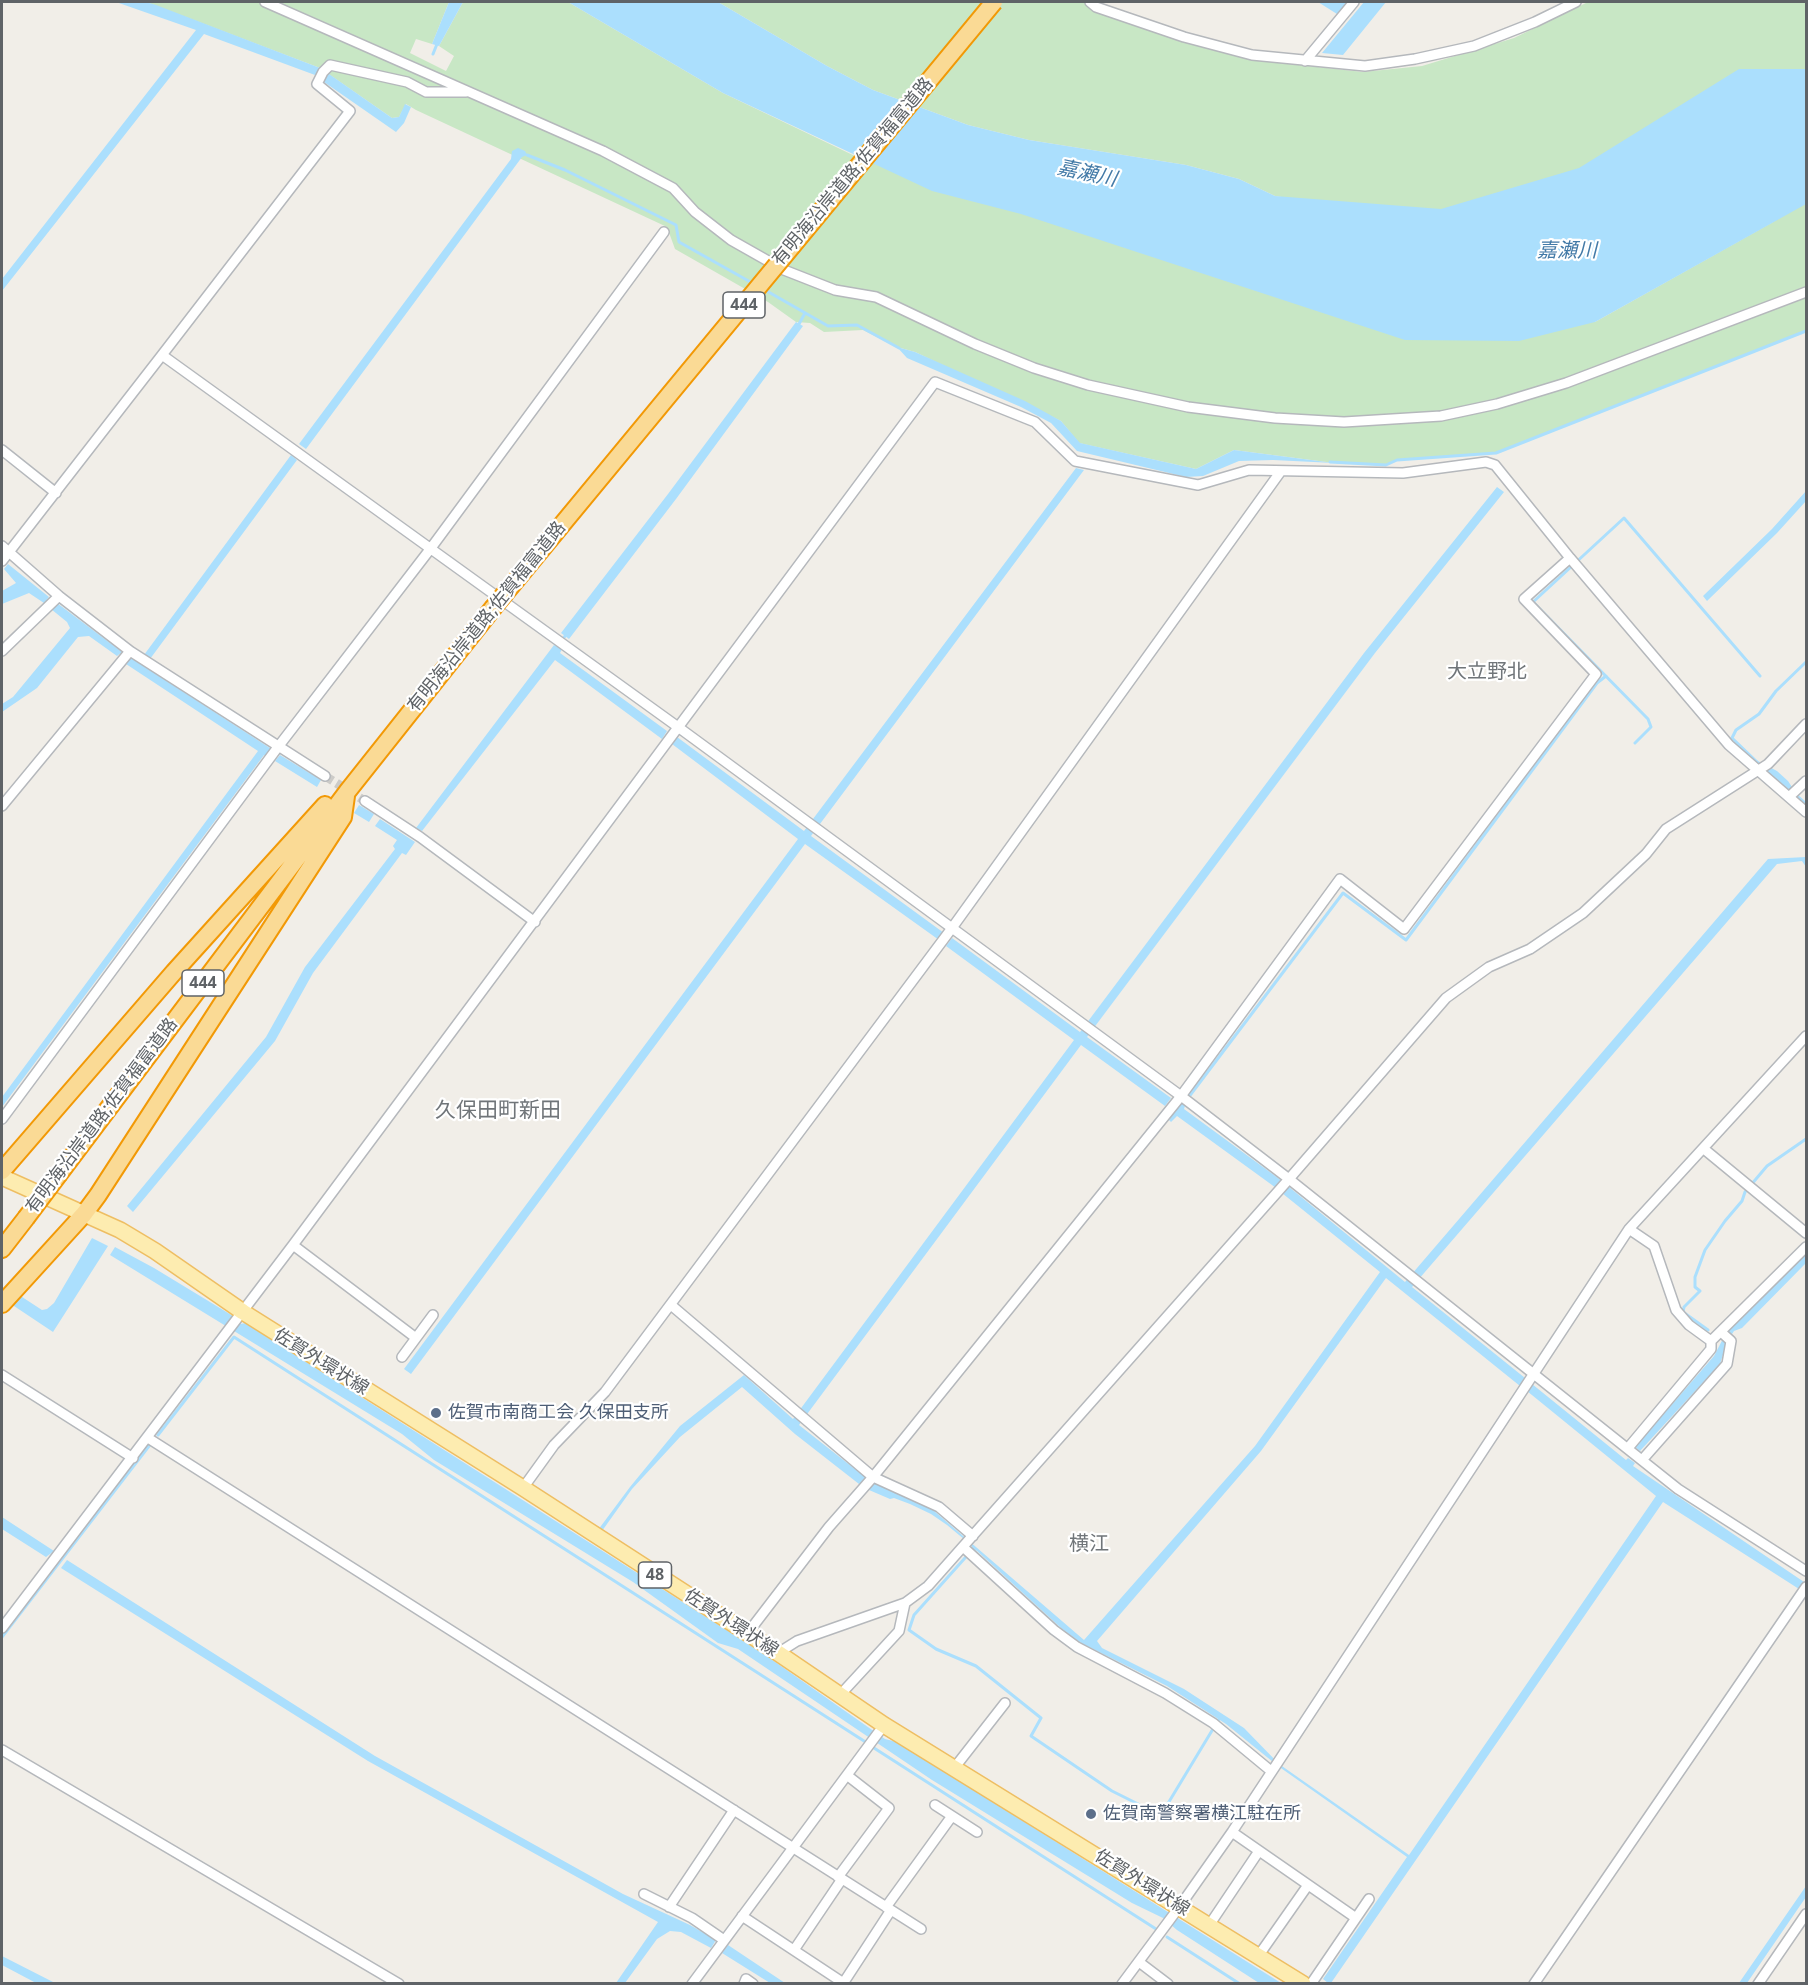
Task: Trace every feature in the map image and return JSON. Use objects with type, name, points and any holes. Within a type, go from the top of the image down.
[{"type":"highway","name":"有明海沿岸道路;佐賀福富道路","points":[[2,1249],[347,792],[493,608],[994,2]]},
{"type":"highway","points":[[2,1171],[174,972],[324,806],[347,792]]},
{"type":"highway","points":[[2,1304],[84,1214],[343,817],[347,792]]},
{"type":"main road","name":"佐賀外環状線","points":[[2,1177],[120,1230],[155,1251],[241,1315],[523,1488],[778,1653],[840,1695],[882,1728],[955,1767],[1303,1983]]},
{"type":"street","points":[[265,2],[603,151],[673,188],[695,212],[731,240],[784,270],[835,290],[876,297],[975,344],[1035,368],[1088,385],[1188,407],[1275,418],[1344,422],[1441,416],[1497,405],[1566,383],[1806,292]]},
{"type":"street","points":[[1090,2],[1184,38],[1252,55],[1365,66],[1415,59],[1474,46],[1535,22],[1575,2]]},
{"type":"street","points":[[1305,61],[1353,2]]},
{"type":"street","points":[[325,776],[130,651],[4,554],[56,493],[350,111],[317,84],[330,64],[407,82],[426,92],[471,92]]},
{"type":"street","points":[[2,1119],[278,747],[431,548],[664,232]]},
{"type":"street","points":[[162,356],[431,548],[1092,1031],[1179,1099],[1289,1179],[1531,1376],[1628,1448],[1678,1489],[1806,1570]]},
{"type":"street","points":[[2,1629],[230,1330],[935,382],[1035,422],[1075,461],[1198,485],[1249,470],[1403,473],[1486,462],[1495,465],[1573,562],[1729,745],[1758,771],[1794,793],[1806,812]]},
{"type":"street","points":[[2,450],[56,493]]},
{"type":"street","points":[[523,1488],[554,1445],[605,1392],[951,930],[1281,471]]},
{"type":"street","points":[[747,1634],[829,1527],[869,1481],[1179,1099],[1340,879],[1404,929],[1596,674],[1524,598],[1573,562]]},
{"type":"street","points":[[2,651],[59,596]]},
{"type":"street","points":[[2,806],[130,651]]},
{"type":"street","points":[[778,1653],[797,1641],[905,1603],[968,1551],[973,1536],[1278,1192],[1446,998],[1489,967],[1530,949],[1583,913],[1646,855],[1666,829],[1768,764],[1806,724]]},
{"type":"street","points":[[1794,793],[1806,781]]},
{"type":"street","points":[[365,801],[420,837],[535,922]]},
{"type":"street","points":[[1122,1983],[1168,1924],[1232,1832],[1629,1229],[1806,1036]]},
{"type":"street","points":[[1704,1149],[1806,1233]]},
{"type":"street","points":[[1629,1229],[1654,1246],[1676,1310],[1689,1325],[1712,1341]]},
{"type":"street","points":[[293,1245],[416,1338]]},
{"type":"street","points":[[1628,1448],[1711,1349],[1712,1341],[1806,1247]]},
{"type":"street","points":[[671,1305],[805,1420],[869,1481],[939,1507],[973,1536]]},
{"type":"street","points":[[402,1357],[433,1315]]},
{"type":"street","points":[[1642,1460],[1727,1364],[1731,1341],[1721,1332]]},
{"type":"street","points":[[2,1375],[133,1458]]},
{"type":"street","points":[[148,1438],[921,1929]]},
{"type":"street","points":[[968,1551],[1069,1641],[1166,1693],[1274,1766]]},
{"type":"street","points":[[1534,1983],[1806,1587]]},
{"type":"street","points":[[840,1695],[899,1631],[905,1603]]},
{"type":"street","points":[[955,1767],[1005,1703]]},
{"type":"street","points":[[692,1983],[882,1728]]},
{"type":"street","points":[[2,1750],[399,1983]]},
{"type":"street","points":[[794,1950],[840,1878],[889,1808],[848,1776]]},
{"type":"street","points":[[935,1805],[977,1832]]},
{"type":"street","points":[[669,1907],[734,1810]]},
{"type":"street","points":[[742,1916],[844,1983],[888,1909],[952,1816]]},
{"type":"street","points":[[1232,1832],[1356,1918]]},
{"type":"street","points":[[1210,1924],[1259,1851]]},
{"type":"street","points":[[1259,1955],[1308,1885]]},
{"type":"street","points":[[644,1894],[692,1918],[724,1940]]},
{"type":"street","points":[[1311,1983],[1369,1899]]},
{"type":"street","points":[[1758,1983],[1806,1914]]},
{"type":"street","points":[[1139,1962],[1168,1983]]},
{"type":"street","points":[[744,1983],[746,1979],[753,1983]]},
{"type":"green space","points":[[146,2],[449,2],[432,44],[416,39],[410,53],[446,71],[454,56],[439,46],[463,2],[568,2],[723,93],[857,157],[1595,322],[1773,222],[1806,199],[1806,331],[1496,453],[1397,460],[1386,465],[1334,463],[1234,450],[1196,469],[1079,443],[1061,421],[915,352],[897,347],[863,330],[824,332],[810,323],[796,322],[768,302],[675,249],[667,227],[406,104],[399,117],[392,118],[320,68]]},
{"type":"green space","points":[[718,2],[1085,2],[1096,9],[1179,41],[1253,60],[1363,72],[1422,66],[1514,38],[1588,2],[1806,2],[1806,146],[1602,250],[1275,196],[1239,179],[1186,165],[1029,140],[968,125],[873,90],[827,66]]},
{"type":"water","points":[[116,2],[146,2],[156,5],[320,68],[319,72],[326,76],[329,74],[392,118],[399,117],[405,104],[411,107],[404,123],[396,132],[324,82],[325,78],[318,74],[315,75],[204,34],[2,291],[2,279],[196,30]]},
{"type":"water","points":[[449,2],[463,2],[439,46],[432,44]]},
{"type":"water","name":"嘉瀬川","points":[[568,2],[718,2],[827,66],[873,90],[968,125],[1029,140],[1186,165],[1239,179],[1275,196],[1441,209],[1579,168],[1739,69],[1806,69],[1806,204],[1595,322],[1519,341],[1405,340],[1021,214],[932,191],[723,93]]},
{"type":"water","points":[[1318,2],[1347,2],[1337,14]]},
{"type":"water","points":[[1364,2],[1386,2],[1343,55],[1322,53]]},
{"type":"water","points":[[518,148],[525,151],[527,155],[522,157],[306,449],[299,444],[511,159],[512,151]]},
{"type":"water","points":[[796,322],[803,326],[676,499],[569,639],[561,633]]},
{"type":"water","points":[[897,347],[915,352],[1025,401],[1061,421],[1080,443],[1196,469],[1234,450],[1334,463],[1239,461],[1203,476],[1186,477],[1077,451],[1051,423],[1021,407],[907,358]]},
{"type":"water","points":[[291,455],[297,460],[150,659],[144,655]]},
{"type":"water","points":[[1076,468],[1084,470],[811,836],[944,933],[939,940],[805,844],[411,1374],[404,1369],[798,839],[672,744],[677,737],[804,831]]},
{"type":"water","points":[[1497,487],[1504,492],[1375,653],[1087,1037],[1171,1098],[1165,1106],[1081,1045],[799,1425],[865,1477],[865,1481],[872,1484],[876,1482],[933,1510],[1084,1640],[1255,1446],[1380,1272],[1272,1185],[1177,1116],[1171,1122],[1169,1120],[1179,1104],[1182,1103],[1185,1106],[1184,1109],[1278,1178],[1405,1282],[1768,859],[1806,857],[1806,867],[1802,861],[1777,864],[1412,1287],[1525,1378],[1520,1386],[1386,1278],[1261,1451],[1097,1641],[1102,1648],[1184,1689],[1244,1728],[1279,1764],[1409,1855],[1656,1496],[1527,1391],[1532,1384],[1626,1460],[1628,1458],[1635,1463],[1633,1466],[1804,1582],[1799,1589],[1663,1502],[1331,1983],[1328,1983],[1323,1979],[1407,1857],[1278,1766],[1226,1724],[1167,1686],[1081,1643],[1061,1628],[947,1525],[910,1504],[869,1490],[870,1487],[863,1482],[859,1484],[795,1434],[742,1387],[680,1437],[632,1489],[602,1531],[598,1530],[680,1426],[744,1375],[793,1419],[1074,1040],[946,946],[952,938],[1080,1032],[1364,653]]},
{"type":"water","points":[[1806,491],[1806,501],[1777,533],[1707,601],[1703,596],[1772,529]]},
{"type":"water","points":[[8,564],[49,597],[44,603],[29,593],[2,604],[2,591],[16,583],[4,569]]},
{"type":"water","points":[[57,603],[122,652],[117,656],[89,636],[78,637],[37,688],[2,712],[2,704],[13,697],[70,628],[67,622],[51,609]]},
{"type":"water","points":[[554,645],[562,649],[560,653],[667,731],[662,739],[555,660],[422,831],[416,828]]},
{"type":"water","points":[[131,658],[273,750],[267,756],[264,755],[2,1107],[2,1097],[258,751],[126,664]]},
{"type":"water","points":[[280,755],[321,780],[317,787],[275,761]]},
{"type":"water","points":[[1754,759],[1777,771],[1788,781],[1800,799],[1757,765]]},
{"type":"water","points":[[359,805],[374,814],[369,822],[354,813]]},
{"type":"water","points":[[380,819],[415,842],[406,855],[402,853],[313,973],[275,1041],[133,1212],[127,1206],[266,1037],[305,967],[395,849],[393,846],[397,840],[375,826]]},
{"type":"water","points":[[92,1238],[108,1246],[53,1332],[11,1304],[19,1295],[42,1310],[47,1309],[54,1303]]},
{"type":"water","points":[[115,1247],[233,1316],[241,1324],[245,1323],[761,1652],[885,1739],[897,1742],[1281,1983],[1259,1983],[1177,1930],[1163,1918],[1132,1903],[932,1780],[738,1649],[718,1643],[633,1582],[434,1460],[402,1434],[110,1255]]},
{"type":"water","points":[[1806,1253],[1806,1263],[1742,1328],[1734,1331],[1727,1342],[1720,1364],[1640,1451],[1635,1447],[1714,1356],[1727,1331]]},
{"type":"water","points":[[2,1517],[54,1551],[46,1557],[2,1529]]},
{"type":"water","points":[[67,1560],[375,1756],[623,1894],[690,1925],[716,1940],[711,1948],[681,1932],[670,1931],[657,1939],[625,1983],[616,1983],[658,1922],[368,1761],[61,1568]]},
{"type":"water","points":[[1806,1886],[1806,1897],[1747,1983],[1739,1983]]},
{"type":"water","points":[[728,1945],[785,1983],[770,1983],[722,1953]]},
{"type":"water","points":[[2,1956],[55,1983],[36,1983],[2,1965]]},
{"type":"waterway","points":[[433,54],[437,44]]},
{"type":"waterway","points":[[527,155],[565,170],[676,225],[679,242],[754,284]]},
{"type":"waterway","points":[[765,290],[828,326],[857,325],[899,348]]},
{"type":"waterway","points":[[799,324],[805,313]]},
{"type":"waterway","points":[[1330,462],[1386,465],[1397,460],[1496,453],[1806,331]]},
{"type":"waterway","points":[[1635,743],[1651,727],[1648,719],[1533,602],[1624,518],[1760,676]]},
{"type":"waterway","points":[[558,647],[565,636]]},
{"type":"waterway","points":[[1757,762],[1732,738],[1736,730],[1759,714],[1776,691],[1806,662]]},
{"type":"waterway","points":[[1188,1098],[1343,893],[1406,940],[1597,683],[1606,676]]},
{"type":"waterway","points":[[1798,797],[1806,804]]},
{"type":"waterway","points":[[1708,1330],[1683,1312],[1684,1307],[1700,1291],[1695,1287],[1695,1277],[1705,1250],[1742,1201],[1745,1192],[1767,1166],[1806,1139]]},
{"type":"waterway","points":[[158,1435],[234,1337],[864,1741]]},
{"type":"waterway","points":[[2,1637],[149,1446]]},
{"type":"waterway","points":[[973,1549],[914,1615],[909,1630],[936,1649],[976,1666],[1041,1718],[1031,1736],[1112,1791],[1158,1814],[1164,1810],[1219,1719]]},
{"type":"waterway","points":[[874,1748],[1156,1929]]},
{"type":"waterway","points":[[1167,1937],[1240,1984]]},
{"type":"tunnel","points":[[325,776],[365,801]]},
{"type":"place","name":"佐賀市南商工会 久保田支所","points":[[436,1413]]},
{"type":"place","name":"佐賀南警察署横江駐在所","points":[[1091,1814]]},
{"type":"district","name":"大立野北","points":[[1487,672]]},
{"type":"district","name":"久保田町新田","points":[[498,1111]]},
{"type":"district","name":"横江","points":[[1089,1544]]}]
